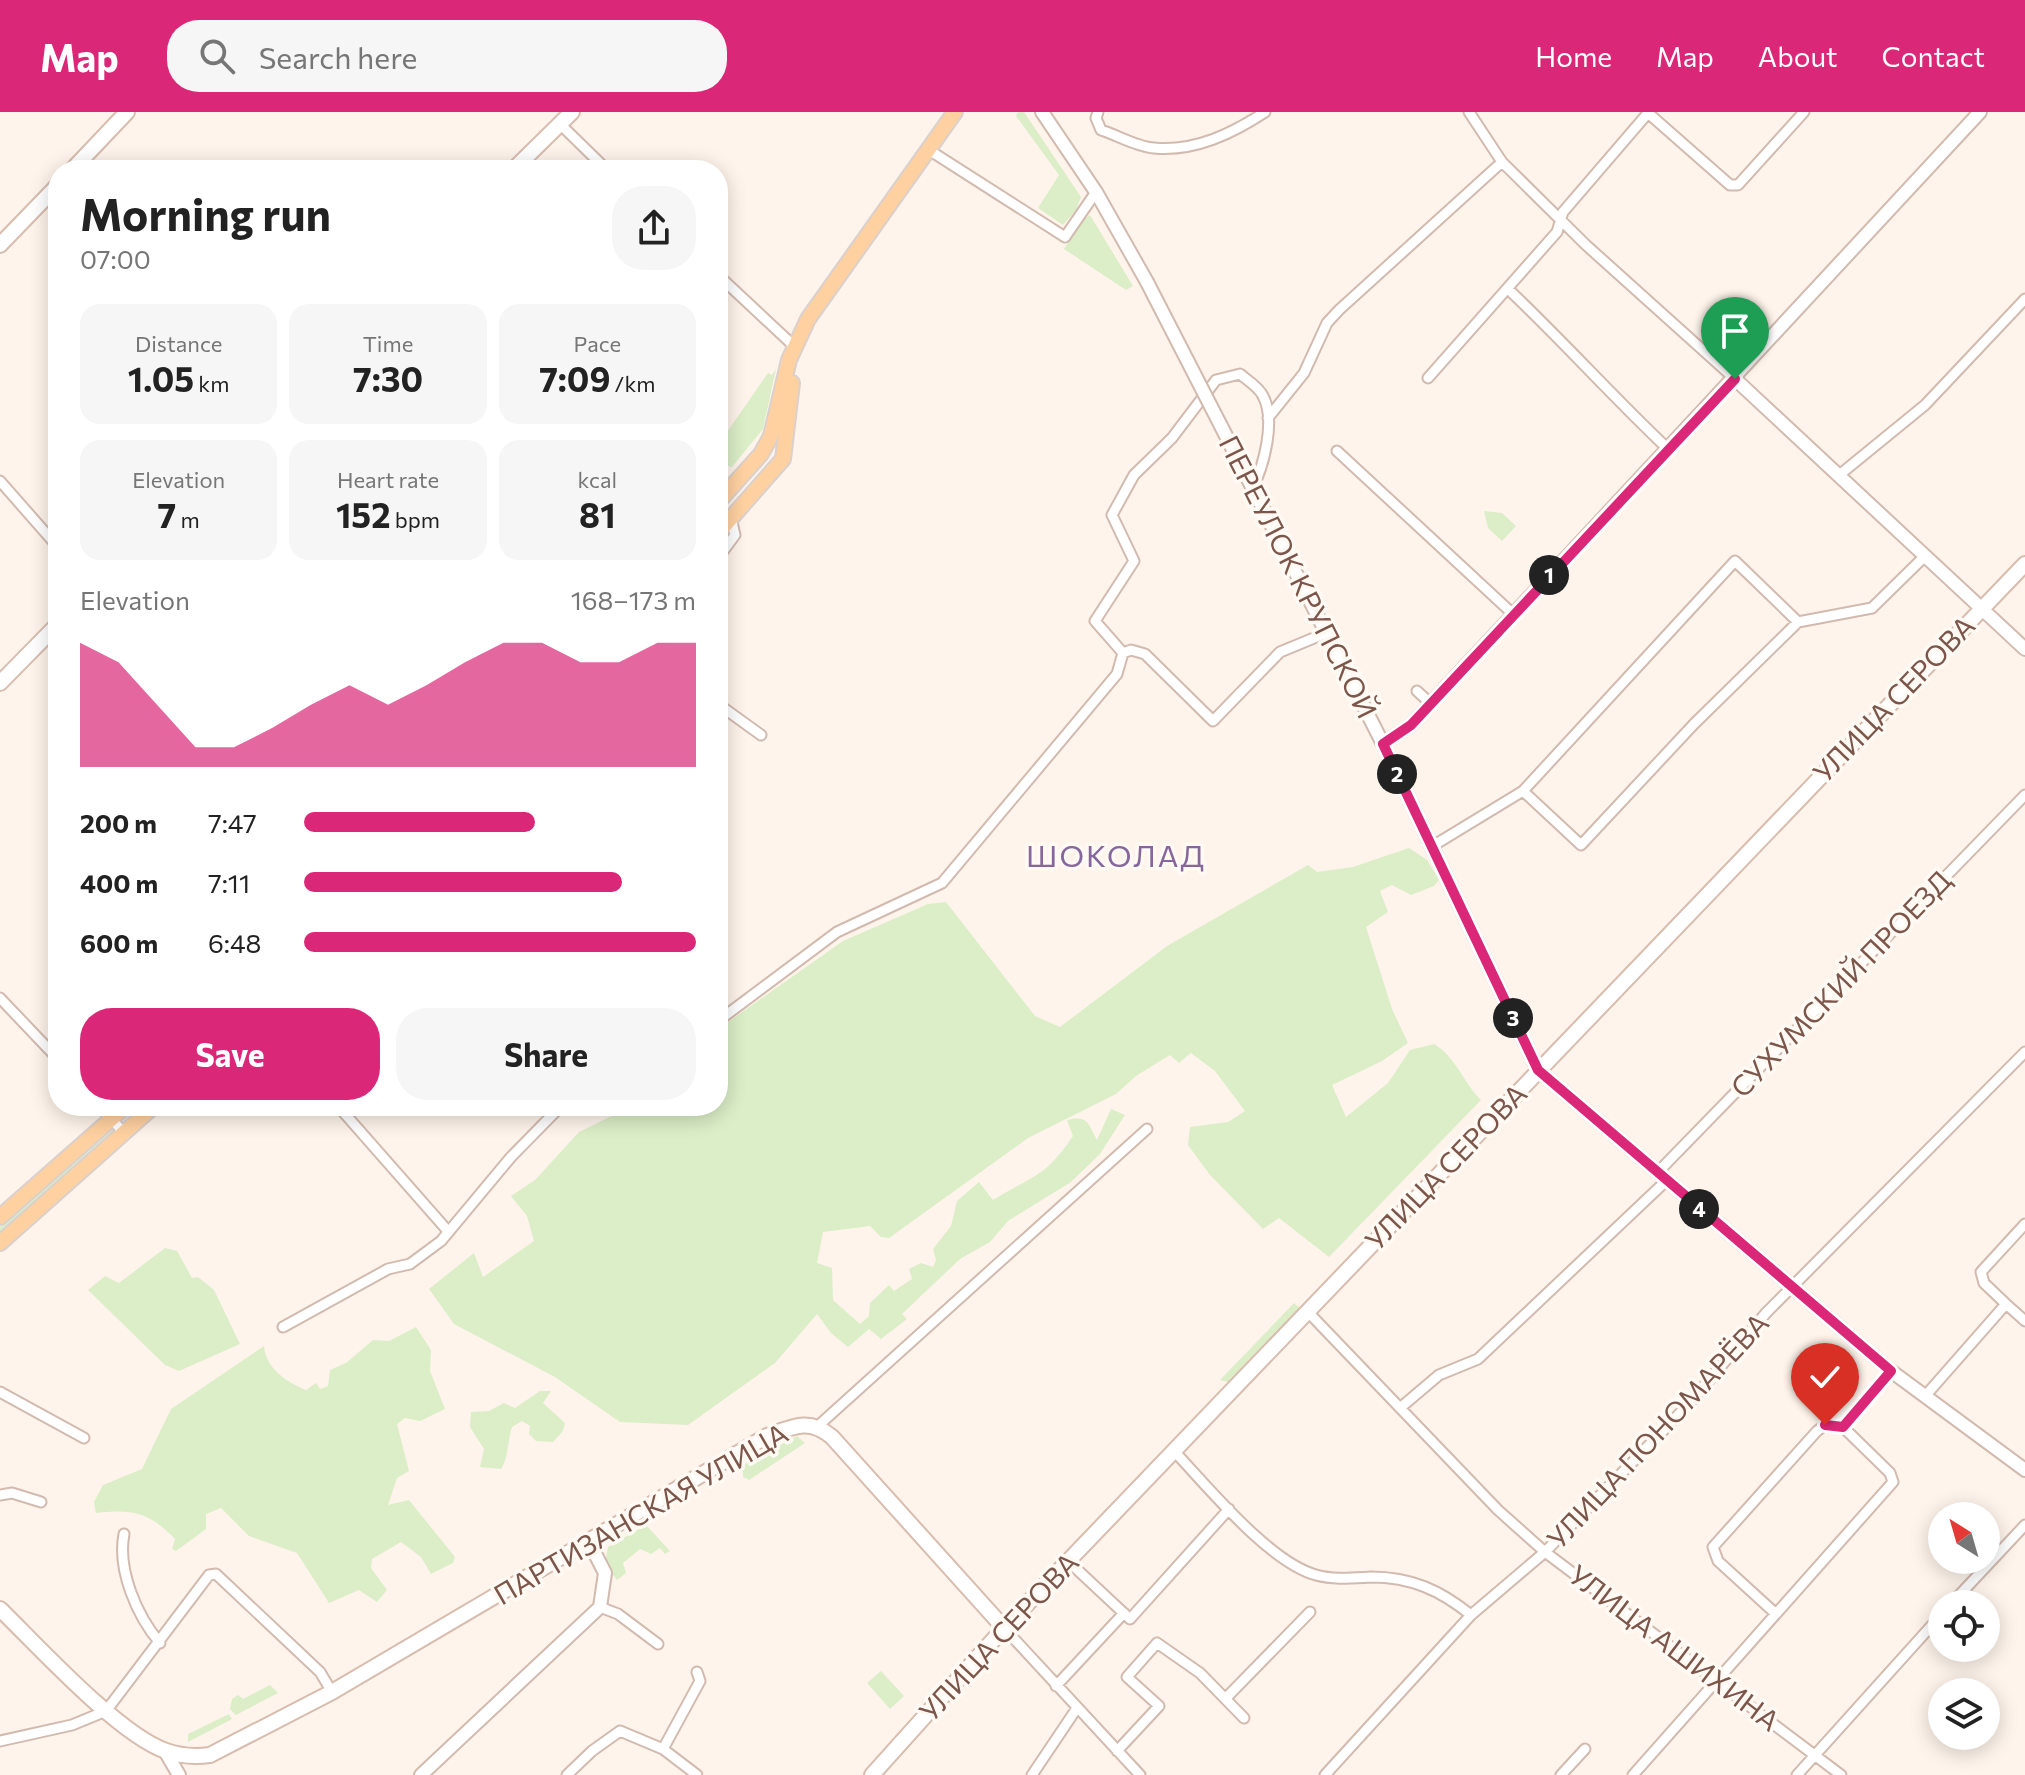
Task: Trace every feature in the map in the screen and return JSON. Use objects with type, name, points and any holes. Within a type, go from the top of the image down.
[{"type":"main road","points":[[81,160],[127,112]]},
{"type":"main road","points":[[523,160],[572,112]]},
{"type":"main road","points":[[728,491],[761,454],[778,417],[795,347],[814,309],[955,112]]},
{"type":"main road","points":[[0,245],[48,195]]},
{"type":"main road","points":[[728,521],[775,470],[787,448],[795,347]]},
{"type":"main road","points":[[761,454],[772,449],[779,450],[775,470]]},
{"type":"main road","name":"УЛИЦА СЕРОВА","points":[[872,1775],[1004,1628],[2025,564]]},
{"type":"main road","points":[[0,683],[48,634]]},
{"type":"main road","points":[[0,1217],[114,1116]]},
{"type":"main road","points":[[0,1243],[143,1116]]},
{"type":"main road","name":"ПАРТИЗАНСКАЯ УЛИЦА","points":[[160,1748],[194,1757],[210,1755],[332,1692],[767,1436],[802,1423],[819,1425]]},
{"type":"main road","points":[[819,1425],[903,1513],[1004,1628]]},
{"type":"main road","points":[[0,1609],[106,1711],[160,1748]]},
{"type":"street","points":[[929,150],[1065,237],[1096,192],[1042,112]]},
{"type":"street","points":[[1098,112],[1096,118],[1101,130],[1154,148],[1200,144],[1230,135],[1265,112]]},
{"type":"street","points":[[1469,112],[1502,162],[1562,222],[2025,649]]},
{"type":"street","points":[[1428,378],[1557,232],[1563,212],[1647,113],[1730,185],[1738,185],[1804,112]]},
{"type":"street","points":[[1383,744],[1411,725],[1980,112]]},
{"type":"street","points":[[560,124],[597,160]]},
{"type":"street","points":[[1268,418],[1304,373],[1327,323],[1502,162]]},
{"type":"street","name":"ПЕРЕУЛОК КРУПСКОЙ","points":[[1096,192],[1147,282],[1383,744],[1538,1070],[1891,1371],[2025,1470]]},
{"type":"street","points":[[728,284],[795,347]]},
{"type":"street","points":[[1508,289],[1579,356],[1605,390],[1667,448]]},
{"type":"street","points":[[1838,476],[1925,405],[2025,299]]},
{"type":"street","points":[[1123,653],[1095,621],[1134,561],[1112,515],[1134,475],[1172,438],[1188,411],[1216,380],[1228,374],[1240,374],[1263,396],[1268,418],[1260,473],[1252,489]]},
{"type":"street","points":[[1337,451],[1513,614]]},
{"type":"street","points":[[0,481],[48,536]]},
{"type":"street","points":[[728,544],[735,535],[731,518]]},
{"type":"street","points":[[1523,791],[1581,845],[1694,724],[1798,622],[1872,608],[1925,556]]},
{"type":"street","points":[[1431,847],[1523,791],[1735,561],[1798,622]]},
{"type":"street","points":[[1123,653],[1131,650],[1145,654],[1213,721],[1280,652],[1326,633]]},
{"type":"street","points":[[728,1014],[837,932],[942,883],[1117,674],[1123,653]]},
{"type":"street","points":[[1417,691],[1430,703]]},
{"type":"street","points":[[728,711],[761,735]]},
{"type":"street","name":"СУХУМСКИЙ ПРОЕЗД","points":[[1400,1408],[1439,1375],[1478,1359],[1661,1177],[2025,795]]},
{"type":"street","points":[[0,998],[48,1048]]},
{"type":"street","name":"УЛИЦА ПОНОМАРЁВА","points":[[1325,1775],[1471,1615],[1545,1552],[1687,1406],[1730,1352],[1791,1288],[2025,1052]]},
{"type":"street","points":[[108,1116],[124,1133]]},
{"type":"street","points":[[347,1116],[447,1230]]},
{"type":"street","points":[[283,1327],[388,1269],[410,1264],[441,1241],[447,1230],[552,1116]]},
{"type":"street","name":"ПАРТИЗАНСКАЯ УЛИЦА","points":[[819,1425],[1147,1129]]},
{"type":"street","points":[[2025,1224],[1981,1272],[1984,1283],[2025,1321]]},
{"type":"street","points":[[1926,1395],[2006,1304]]},
{"type":"street","name":"УЛИЦА АШИХИНА","points":[[1308,1312],[1498,1510],[1545,1552],[1841,1775]]},
{"type":"street","points":[[1843,1427],[1891,1371]]},
{"type":"street","points":[[0,1392],[84,1438]]},
{"type":"street","points":[[1633,1775],[1717,1680],[1776,1614],[1893,1482],[1890,1473],[1843,1427],[1825,1425],[1817,1431],[1713,1547],[1718,1561],[1776,1614]]},
{"type":"street","points":[[1174,1451],[1229,1509],[1287,1563],[1339,1579],[1399,1578],[1443,1593],[1471,1615]]},
{"type":"street","points":[[0,1495],[12,1493],[41,1502]]},
{"type":"street","points":[[1069,1562],[1130,1619],[1229,1509]]},
{"type":"street","points":[[1964,1590],[2025,1525]]},
{"type":"street","points":[[124,1534],[120,1554],[142,1621],[160,1643]]},
{"type":"street","points":[[421,1775],[600,1607],[605,1573],[589,1542]]},
{"type":"street","points":[[0,1741],[72,1725],[106,1711],[209,1575],[216,1574],[320,1672],[332,1692]]},
{"type":"street","points":[[600,1607],[618,1614],[658,1644]]},
{"type":"street","points":[[1226,1698],[1310,1612]]},
{"type":"street","points":[[1056,1686],[1124,1613]]},
{"type":"street","points":[[1004,1628],[1140,1775]]},
{"type":"street","points":[[1797,1775],[1928,1629]]},
{"type":"street","points":[[1117,1751],[1159,1706],[1127,1677],[1157,1643],[1226,1698],[1244,1718]]},
{"type":"street","points":[[663,1749],[695,1693],[700,1681],[697,1672]]},
{"type":"street","points":[[1032,1775],[1077,1708]]},
{"type":"street","points":[[567,1775],[592,1751],[620,1731],[663,1749],[697,1775]]},
{"type":"street","points":[[160,1748],[179,1775]]},
{"type":"street","points":[[1561,1775],[1585,1749]]},
{"type":"green space","points":[[1018,112],[1024,112],[1081,197],[1076,210],[1063,225],[1038,208],[1059,175],[1016,116]]},
{"type":"green space","points":[[1090,215],[1133,286],[1126,290],[1064,249],[1080,222]]},
{"type":"green space","points":[[776,369],[763,429],[732,467],[728,466],[728,431],[768,373],[772,375]]},
{"type":"green space","points":[[1484,511],[1502,513],[1516,526],[1502,541],[1488,528]]},
{"type":"green space","points":[[1409,848],[1427,860],[1439,880],[1434,886],[1411,895],[1392,885],[1380,891],[1388,912],[1366,927],[1392,1009],[1408,1043],[1382,1061],[1332,1085],[1346,1117],[1388,1083],[1410,1050],[1434,1044],[1448,1055],[1481,1100],[1329,1257],[1279,1218],[1263,1229],[1210,1175],[1188,1145],[1190,1127],[1228,1122],[1245,1111],[1215,1071],[1191,1053],[1179,1063],[1170,1055],[1136,1076],[1116,1094],[1028,1138],[889,1238],[881,1237],[870,1226],[823,1232],[817,1263],[832,1268],[833,1300],[860,1324],[869,1316],[870,1303],[889,1285],[894,1291],[912,1279],[909,1269],[921,1263],[933,1267],[936,1260],[933,1249],[951,1226],[957,1201],[979,1182],[993,1200],[1037,1175],[1054,1161],[1073,1136],[1067,1120],[1084,1120],[1097,1140],[1111,1109],[1125,1115],[1100,1154],[1071,1182],[1008,1221],[990,1242],[960,1259],[902,1314],[907,1319],[881,1339],[869,1329],[848,1347],[831,1333],[817,1314],[775,1363],[688,1425],[620,1422],[555,1377],[454,1324],[429,1289],[474,1253],[483,1277],[534,1241],[527,1216],[511,1196],[535,1180],[579,1132],[612,1116],[728,1116],[728,1022],[843,941],[928,904],[946,902],[1035,1016],[1060,1027],[1167,946],[1308,865],[1317,872],[1353,867]]},
{"type":"green space","points":[[111,1128],[114,1132],[0,1232],[0,1227]]},
{"type":"green space","points":[[165,1248],[177,1251],[192,1278],[198,1277],[214,1290],[240,1344],[179,1371],[165,1365],[88,1290],[105,1276],[119,1283]]},
{"type":"green space","points":[[1294,1303],[1300,1308],[1228,1382],[1220,1380]]},
{"type":"green space","points":[[416,1327],[431,1350],[430,1371],[445,1409],[420,1421],[405,1418],[397,1424],[409,1471],[397,1478],[388,1505],[409,1500],[455,1557],[453,1563],[431,1574],[421,1557],[401,1542],[372,1559],[371,1568],[387,1590],[377,1602],[359,1590],[329,1603],[297,1553],[249,1536],[221,1508],[206,1514],[206,1529],[176,1551],[172,1549],[175,1539],[157,1523],[140,1514],[96,1513],[94,1502],[103,1485],[142,1469],[171,1409],[264,1346],[273,1368],[285,1379],[306,1390],[316,1383],[320,1389],[328,1386],[330,1370],[346,1363],[373,1340],[389,1341]]},
{"type":"green space","points":[[540,1391],[551,1391],[543,1403],[565,1423],[563,1431],[553,1442],[536,1441],[529,1434],[530,1426],[522,1421],[512,1427],[501,1469],[480,1467],[484,1449],[470,1427],[471,1412],[489,1411],[504,1403],[515,1408]]},
{"type":"green space","points":[[797,1436],[805,1443],[749,1480],[743,1477],[743,1465]]},
{"type":"green space","points":[[646,1525],[670,1551],[665,1554],[660,1548],[651,1554],[640,1549],[623,1563],[626,1573],[617,1580],[607,1566],[608,1547]]},
{"type":"green space","points":[[881,1671],[904,1696],[890,1709],[867,1683]]},
{"type":"green space","points":[[270,1685],[278,1693],[236,1715],[230,1709],[232,1699],[238,1695],[243,1699]]},
{"type":"green space","points":[[229,1714],[232,1719],[188,1742],[188,1734]]},
{"type":"district","name":"ШОКОЛАД","points":[[1116,857]]},
{"type":"route","points":[[1735,379],[1667,448],[1411,725],[1383,744],[1538,1070],[1891,1371],[1843,1427],[1825,1425]]}]
